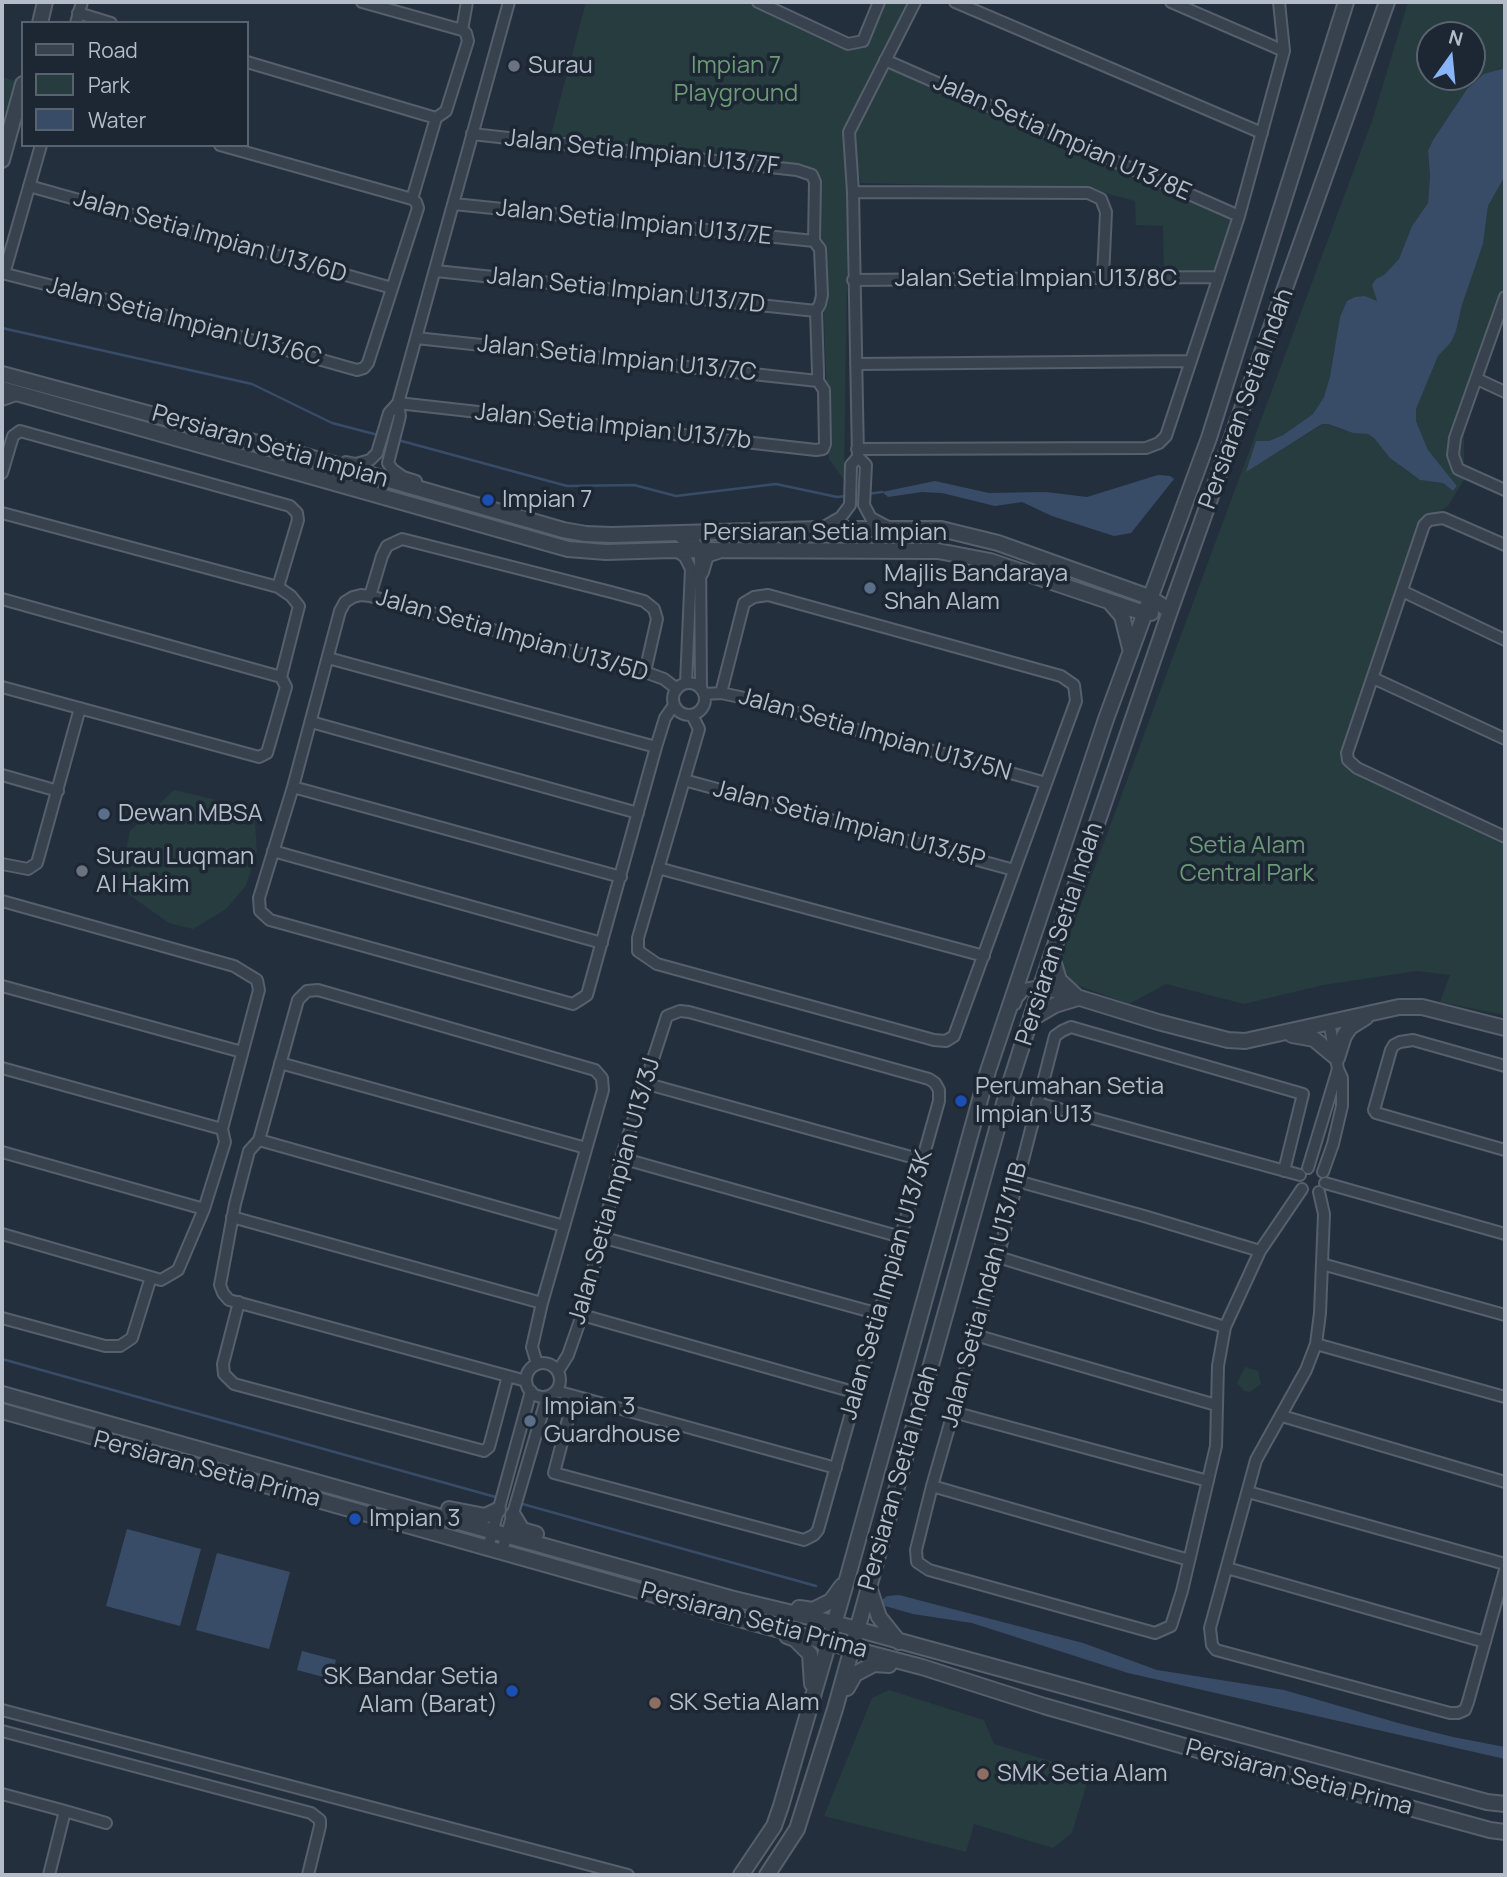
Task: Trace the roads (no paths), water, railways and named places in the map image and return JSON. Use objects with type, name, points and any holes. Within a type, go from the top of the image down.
[{"type":"street","points":[[40,21],[45,2]]},
{"type":"street","points":[[362,2],[467,33],[468,41],[454,87],[446,111],[436,118],[412,199]]},
{"type":"street","points":[[462,30],[467,2]]},
{"type":"street","points":[[509,2],[398,403],[400,416],[392,423],[385,447],[388,463],[403,477],[454,499],[453,508],[503,523],[522,537]]},
{"type":"street","points":[[758,2],[848,44],[863,41],[879,2]]},
{"type":"street","points":[[820,529],[841,517],[850,505],[851,465],[857,453],[853,192],[849,132],[915,2]]},
{"type":"street","points":[[954,2],[1262,133]]},
{"type":"street","points":[[1171,2],[1284,51]]},
{"type":"street","points":[[857,453],[1146,447],[1159,443],[1166,436],[1239,216],[1284,51],[1279,2]]},
{"type":"street","name":"Persiaran Setia Indah","points":[[741,1875],[774,1826],[781,1806],[848,1576],[988,1071],[1130,650],[1209,438],[1346,2]]},
{"type":"street","name":"Persiaran Setia Indah","points":[[767,1875],[797,1829],[835,1709],[1003,1106],[1041,986],[1170,611],[1387,2]]},
{"type":"street","points":[[79,13],[105,21]]},
{"type":"street","name":"Jalan Setia Impian U13/8E","points":[[885,60],[1239,216]]},
{"type":"street","points":[[248,62],[436,118]]},
{"type":"street","points":[[2,160],[21,91]]},
{"type":"street","name":"Jalan Setia Impian U13/7F","points":[[472,134],[797,170],[812,175],[815,183],[814,241]]},
{"type":"street","points":[[3,274],[6,253],[40,147]]},
{"type":"street","points":[[227,147],[416,202],[418,208],[391,288]]},
{"type":"street","name":"Jalan Setia Impian U13/6D","points":[[29,186],[391,288]]},
{"type":"street","points":[[853,192],[1088,193],[1101,199],[1106,212],[1103,278]]},
{"type":"street","name":"Jalan Setia Impian U13/7E","points":[[454,204],[814,241]]},
{"type":"street","points":[[814,241],[820,249],[822,295],[816,310],[818,381]]},
{"type":"street","name":"Jalan Setia Impian U13/7D","points":[[436,271],[816,310]]},
{"type":"street","name":"Jalan Setia Impian U13/6C","points":[[3,274],[134,307],[357,370],[368,363],[391,288]]},
{"type":"street","name":"Jalan Setia Impian U13/8C","points":[[853,280],[1219,277]]},
{"type":"street","points":[[1505,297],[1455,438],[1453,455],[1458,469],[1505,491]]},
{"type":"street","name":"Jalan Setia Impian U13/7C","points":[[416,338],[818,381]]},
{"type":"street","points":[[856,364],[1191,361]]},
{"type":"street","name":"Persiaran Setia Impian","points":[[2,373],[563,530],[612,535],[820,529],[941,529],[998,543],[1149,597],[1170,611]]},
{"type":"street","points":[[1476,379],[1505,392]]},
{"type":"street","name":"Jalan Setia Impian U13/7b","points":[[398,403],[816,450],[823,449],[825,444],[824,390],[818,381]]},
{"type":"street","name":"Persiaran Setia Impian","points":[[2,389],[568,549],[606,552],[938,551],[990,561],[1144,613],[1170,611]]},
{"type":"street","points":[[2,400],[19,394]]},
{"type":"street","points":[[2,473],[13,436],[20,431],[290,506],[298,513],[298,520],[278,587]]},
{"type":"street","points":[[302,455],[356,464],[370,460],[385,447]]},
{"type":"street","points":[[857,453],[866,465],[864,505],[871,518],[891,528]]},
{"type":"street","points":[[2,513],[278,587],[299,606],[281,677],[286,687],[267,753],[263,756],[2,687]]},
{"type":"street","points":[[1505,545],[1452,521],[1435,518],[1424,525],[1347,753],[1348,760],[1357,768],[1505,837]]},
{"type":"street","points":[[612,535],[688,538],[695,542],[700,550],[701,572]]},
{"type":"street","points":[[370,596],[387,546],[402,539],[633,598],[651,605],[657,619],[645,672]]},
{"type":"street","points":[[673,550],[689,562],[691,569],[694,611],[702,691],[705,699],[701,709],[692,715],[681,713],[674,705],[673,697],[681,686],[694,611],[701,572],[706,555],[723,550]]},
{"type":"street","points":[[1112,584],[1140,583],[1152,579],[1160,569]]},
{"type":"street","points":[[1402,591],[1505,640]]},
{"type":"street","name":"Jalan Setia Impian U13/5D","points":[[328,657],[340,611],[345,603],[361,595],[645,672],[681,686]]},
{"type":"street","points":[[692,715],[699,729],[638,938],[638,951],[657,964],[934,1040],[946,1041],[954,1035],[1076,701],[1074,685],[1069,680],[1048,673],[768,595],[754,597],[744,603],[722,693]]},
{"type":"street","points":[[2,598],[281,677]]},
{"type":"street","points":[[1108,600],[1122,616],[1130,650]]},
{"type":"street","points":[[656,747],[328,657],[293,787],[259,898],[260,911],[270,920],[282,924],[568,1004],[578,1002],[587,995],[656,747],[665,718],[674,705]]},
{"type":"street","points":[[1373,678],[1505,739]]},
{"type":"street","points":[[681,686],[697,685],[702,691]]},
{"type":"street","name":"Jalan Setia Impian U13/5N","points":[[702,691],[722,693],[1046,783]]},
{"type":"street","points":[[2,863],[27,869],[37,863],[80,708]]},
{"type":"street","points":[[310,722],[638,813]]},
{"type":"street","points":[[2,775],[58,791]]},
{"type":"street","name":"Jalan Setia Impian U13/5P","points":[[684,780],[1014,870]]},
{"type":"street","points":[[293,787],[621,877]]},
{"type":"street","points":[[273,851],[602,943]]},
{"type":"street","points":[[658,868],[984,956]]},
{"type":"street","points":[[2,901],[234,966],[257,980],[259,990],[222,1129],[225,1142],[204,1209],[178,1270],[156,1279],[2,1234]]},
{"type":"street","points":[[1052,955],[1059,980],[1079,998]]},
{"type":"street","points":[[2,986],[242,1052]]},
{"type":"street","points":[[988,1071],[999,1057],[1017,998],[1025,989],[1041,986],[1228,1040],[1245,1041],[1399,1007],[1422,1007],[1505,1028]]},
{"type":"street","points":[[537,1364],[532,1347],[603,1090],[602,1078],[595,1070],[318,990],[307,991],[298,1000],[259,1140],[249,1151],[232,1217],[220,1285],[234,1301],[508,1376],[528,1386],[538,1396],[574,1396],[836,1468]]},
{"type":"street","points":[[1031,1020],[1055,1005],[1079,998]]},
{"type":"street","points":[[1329,1023],[1338,1063],[1342,1079],[1342,1106],[1322,1182],[1312,1194],[1302,1189],[1299,1182],[1338,1063],[1344,1036],[1350,1027],[1377,1011]]},
{"type":"street","name":"Jalan Setia Impian U13/3J","points":[[558,1371],[568,1355],[582,1315],[621,1158],[663,1023],[673,1012],[689,1012],[929,1079],[939,1090],[939,1101]]},
{"type":"street","name":"Jalan Setia Indah U13/11B","points":[[1189,1560],[1171,1626],[1155,1633],[929,1570],[917,1562],[916,1550],[998,1257],[1055,1037],[1071,1027],[1303,1094],[1284,1171]]},
{"type":"street","points":[[1280,1034],[1314,1038],[1338,1063]]},
{"type":"street","points":[[1505,1066],[1413,1040],[1400,1042],[1391,1050],[1374,1110],[1376,1114],[1505,1150]]},
{"type":"street","points":[[280,1063],[586,1148]]},
{"type":"street","points":[[2,1068],[222,1129]]},
{"type":"street","points":[[644,1083],[922,1160]]},
{"type":"street","name":"Jalan Setia Impian U13/3K","points":[[574,1396],[554,1473],[804,1539],[814,1535],[818,1530],[836,1468],[939,1101]]},
{"type":"street","points":[[1037,1103],[1284,1171],[1304,1172],[1316,1168],[1322,1182],[1324,1214],[1316,1344],[1306,1370],[1256,1460],[1210,1628],[1209,1637],[1216,1650],[1450,1713],[1465,1710],[1505,1570]]},
{"type":"street","points":[[259,1140],[564,1226]]},
{"type":"street","points":[[2,1152],[204,1209]]},
{"type":"street","points":[[621,1158],[901,1237]]},
{"type":"street","points":[[1017,1181],[1260,1251]]},
{"type":"street","points":[[1322,1182],[1505,1234]]},
{"type":"street","points":[[932,1486],[1189,1560],[1216,1446],[1218,1366],[1225,1327],[1260,1251],[1302,1189]]},
{"type":"street","points":[[232,1217],[542,1303]]},
{"type":"street","points":[[601,1237],[879,1314]]},
{"type":"street","points":[[998,1257],[1225,1327]]},
{"type":"street","points":[[1322,1264],[1505,1315]]},
{"type":"street","points":[[2,1318],[105,1346],[120,1346],[132,1338],[156,1279]]},
{"type":"street","points":[[234,1301],[223,1364],[224,1374],[234,1384],[484,1451],[489,1447],[508,1376]]},
{"type":"street","points":[[582,1315],[857,1393]]},
{"type":"street","points":[[975,1335],[1216,1405]]},
{"type":"street","points":[[1316,1344],[1505,1397]]},
{"type":"street","points":[[495,1550],[500,1533],[513,1514],[552,1394],[561,1381],[558,1371],[552,1365],[537,1364],[529,1371],[528,1386],[498,1510],[500,1533]]},
{"type":"street","points":[[2,1396],[23,1409],[77,1425],[81,1430],[79,1435]]},
{"type":"street","name":"Persiaran Setia Prima","points":[[2,1396],[730,1598],[834,1623],[1474,1799],[1505,1804]]},
{"type":"street","name":"Persiaran Setia Prima","points":[[2,1411],[79,1435],[761,1625],[922,1667],[1044,1706],[1205,1752],[1505,1832]]},
{"type":"street","points":[[953,1412],[1208,1481]]},
{"type":"street","points":[[1282,1416],[1505,1482]]},
{"type":"street","points":[[312,1480],[338,1479],[465,1513],[485,1516],[498,1510]]},
{"type":"street","points":[[1248,1492],[1505,1564]]},
{"type":"street","points":[[513,1514],[522,1530],[585,1549],[608,1562]]},
{"type":"street","points":[[1227,1568],[1485,1642]]},
{"type":"street","points":[[730,1598],[813,1610],[831,1601],[848,1576]]},
{"type":"street","points":[[869,1586],[879,1617],[899,1642]]},
{"type":"street","points":[[761,1625],[795,1639],[810,1654],[813,1696]]},
{"type":"street","points":[[835,1709],[855,1674],[874,1664],[922,1667]]},
{"type":"street","points":[[2,1710],[243,1776],[628,1875]]},
{"type":"street","points":[[2,1731],[312,1813],[320,1820],[320,1826],[308,1875]]},
{"type":"street","points":[[2,1794],[106,1823]]},
{"type":"street","points":[[49,1875],[65,1811]]},
{"type":"water","points":[[1505,68],[1505,176],[1488,206],[1483,244],[1456,331],[1451,342],[1438,356],[1416,409],[1416,421],[1428,450],[1457,486],[1453,491],[1443,483],[1420,480],[1390,458],[1368,434],[1353,433],[1328,424],[1322,424],[1246,472],[1256,441],[1269,441],[1283,435],[1313,414],[1324,397],[1340,317],[1347,301],[1365,296],[1377,301],[1372,285],[1399,259],[1412,226],[1428,203],[1428,151],[1433,140],[1466,91],[1486,91],[1486,73]]},
{"type":"water","points":[[1158,475],[1174,479],[1131,533],[1114,536],[1052,516],[1022,502],[995,506],[942,493],[922,492],[888,497],[882,492],[935,481],[989,493],[1046,492],[1087,497]]},
{"type":"water","points":[[127,1529],[201,1549],[180,1626],[106,1606]]},
{"type":"water","points":[[217,1553],[290,1572],[269,1649],[196,1630]]},
{"type":"water","points":[[899,1595],[1083,1643],[1157,1670],[1284,1690],[1398,1723],[1505,1747],[1505,1759],[1128,1673],[972,1623],[913,1614],[885,1606],[881,1601],[887,1596]]},
{"type":"water","points":[[302,1651],[336,1660],[331,1679],[297,1670]]},
{"type":"waterway","points":[[2,328],[252,384],[332,423],[378,435]]},
{"type":"waterway","points":[[398,440],[567,486],[634,485],[676,496],[776,484],[837,497],[847,496]]},
{"type":"waterway","points":[[868,494],[882,492]]},
{"type":"waterway","points":[[2,1359],[499,1498]]},
{"type":"waterway","points":[[519,1503],[816,1586]]},
{"type":"place","name":"Surau","points":[[514,66]]},
{"type":"place","name":"Impian 7","points":[[488,500]]},
{"type":"place","name":"Majlis Bandaraya Shah Alam","points":[[870,588]]},
{"type":"place","name":"Dewan MBSA","points":[[104,814]]},
{"type":"place","name":"Surau Luqman Al Hakim","points":[[82,871]]},
{"type":"place","name":"Perumahan Setia Impian U13","points":[[961,1101]]},
{"type":"place","name":"Impian 3 Guardhouse","points":[[530,1421]]},
{"type":"place","name":"Impian 3","points":[[355,1519]]},
{"type":"place","name":"SK Bandar Setia Alam (Barat)","points":[[512,1691]]},
{"type":"place","name":"SK Setia Alam","points":[[655,1703]]},
{"type":"place","name":"SMK Setia Alam","points":[[983,1774]]},
{"type":"park label","name":"Impian 7 Playground","points":[[736,80]]},
{"type":"park label","name":"Setia Alam Central Park","points":[[1247,860]]}]
